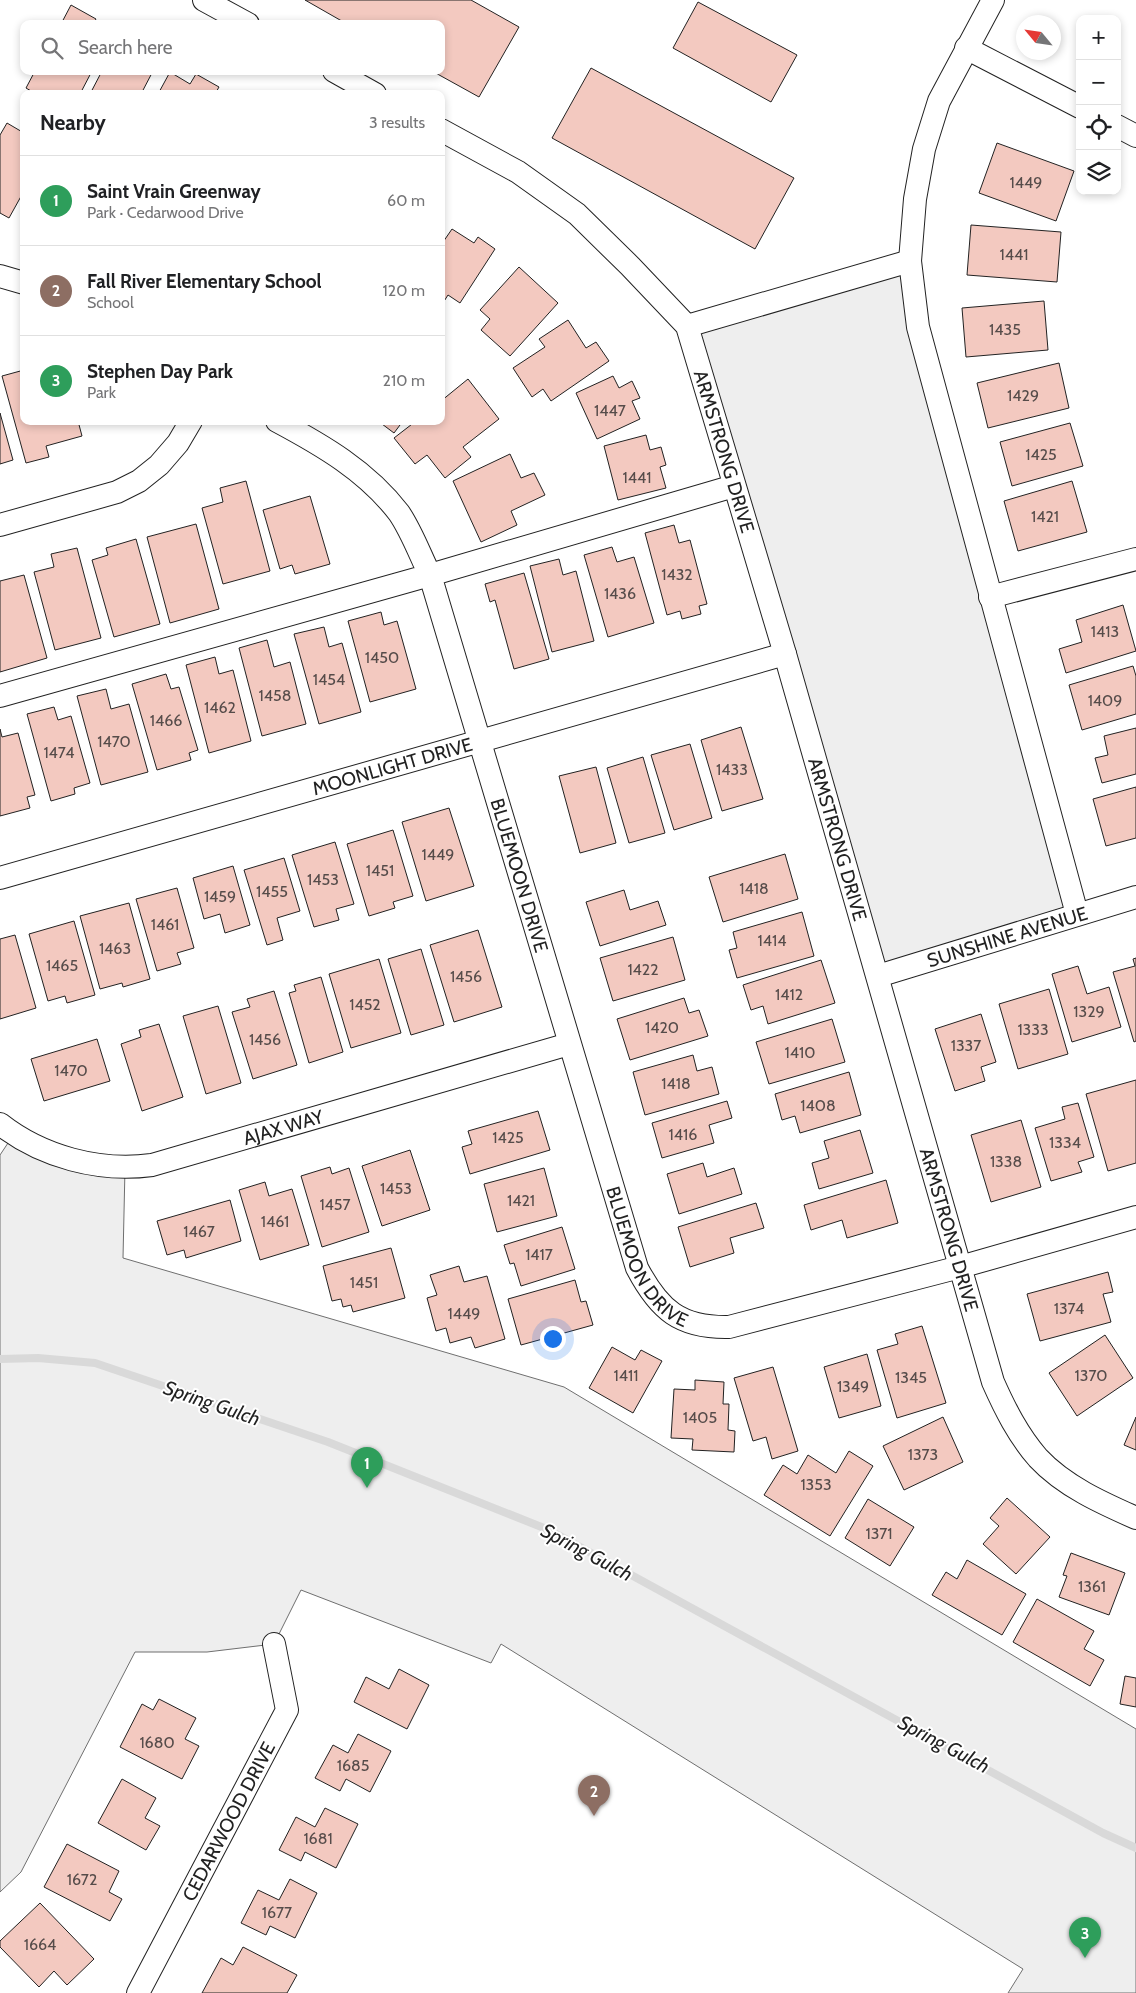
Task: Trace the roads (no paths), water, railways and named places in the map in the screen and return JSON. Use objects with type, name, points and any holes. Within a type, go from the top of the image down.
[{"type":"street","points":[[204,0],[241,20]]},
{"type":"street","points":[[993,0],[939,101],[924,149],[915,198],[910,261],[918,327],[1077,914]]},
{"type":"street","points":[[966,48],[1076,105]]},
{"type":"street","points":[[341,75],[368,90]]},
{"type":"street","points":[[1121,128],[1136,136]]},
{"type":"street","points":[[445,132],[518,172],[578,214],[686,326],[910,261]]},
{"type":"street","points":[[0,276],[20,282]]},
{"type":"street","name":"ARMSTRONG DRIVE","points":[[686,326],[785,654],[993,1382],[1018,1430],[1039,1459],[1065,1480],[1102,1503],[1136,1518]]},
{"type":"street","points":[[0,524],[118,492],[139,481],[178,444],[189,425]]},
{"type":"street","name":"BLUEMOON DRIVE","points":[[284,425],[341,458],[383,494],[411,533],[430,575],[636,1268],[656,1300],[673,1314],[698,1326],[729,1327],[960,1267],[1136,1217]]},
{"type":"street","points":[[0,696],[430,575],[734,486]]},
{"type":"street","points":[[990,597],[1136,559]]},
{"type":"street","name":"MOONLIGHT DRIVE","points":[[0,878],[785,654]]},
{"type":"street","name":"SUNSHINE AVENUE","points":[[878,976],[1136,897]]},
{"type":"street","name":"AJAX WAY","points":[[0,1124],[14,1134],[42,1148],[76,1160],[112,1168],[152,1165],[569,1044]]},
{"type":"street","name":"CEDARWOOD DRIVE","points":[[138,1993],[287,1710],[274,1644]]},
{"type":"waterway","name":"Spring Gulch","points":[[0,1359],[38,1358],[95,1363],[328,1442],[549,1530],[1103,1833],[1136,1848]]},
{"type":"place","name":"Saint Vrain Greenway","points":[[367,1488]]},
{"type":"place","name":"Fall River Elementary School","points":[[594,1816]]},
{"type":"place","name":"Stephen Day Park","points":[[1085,1958]]}]
